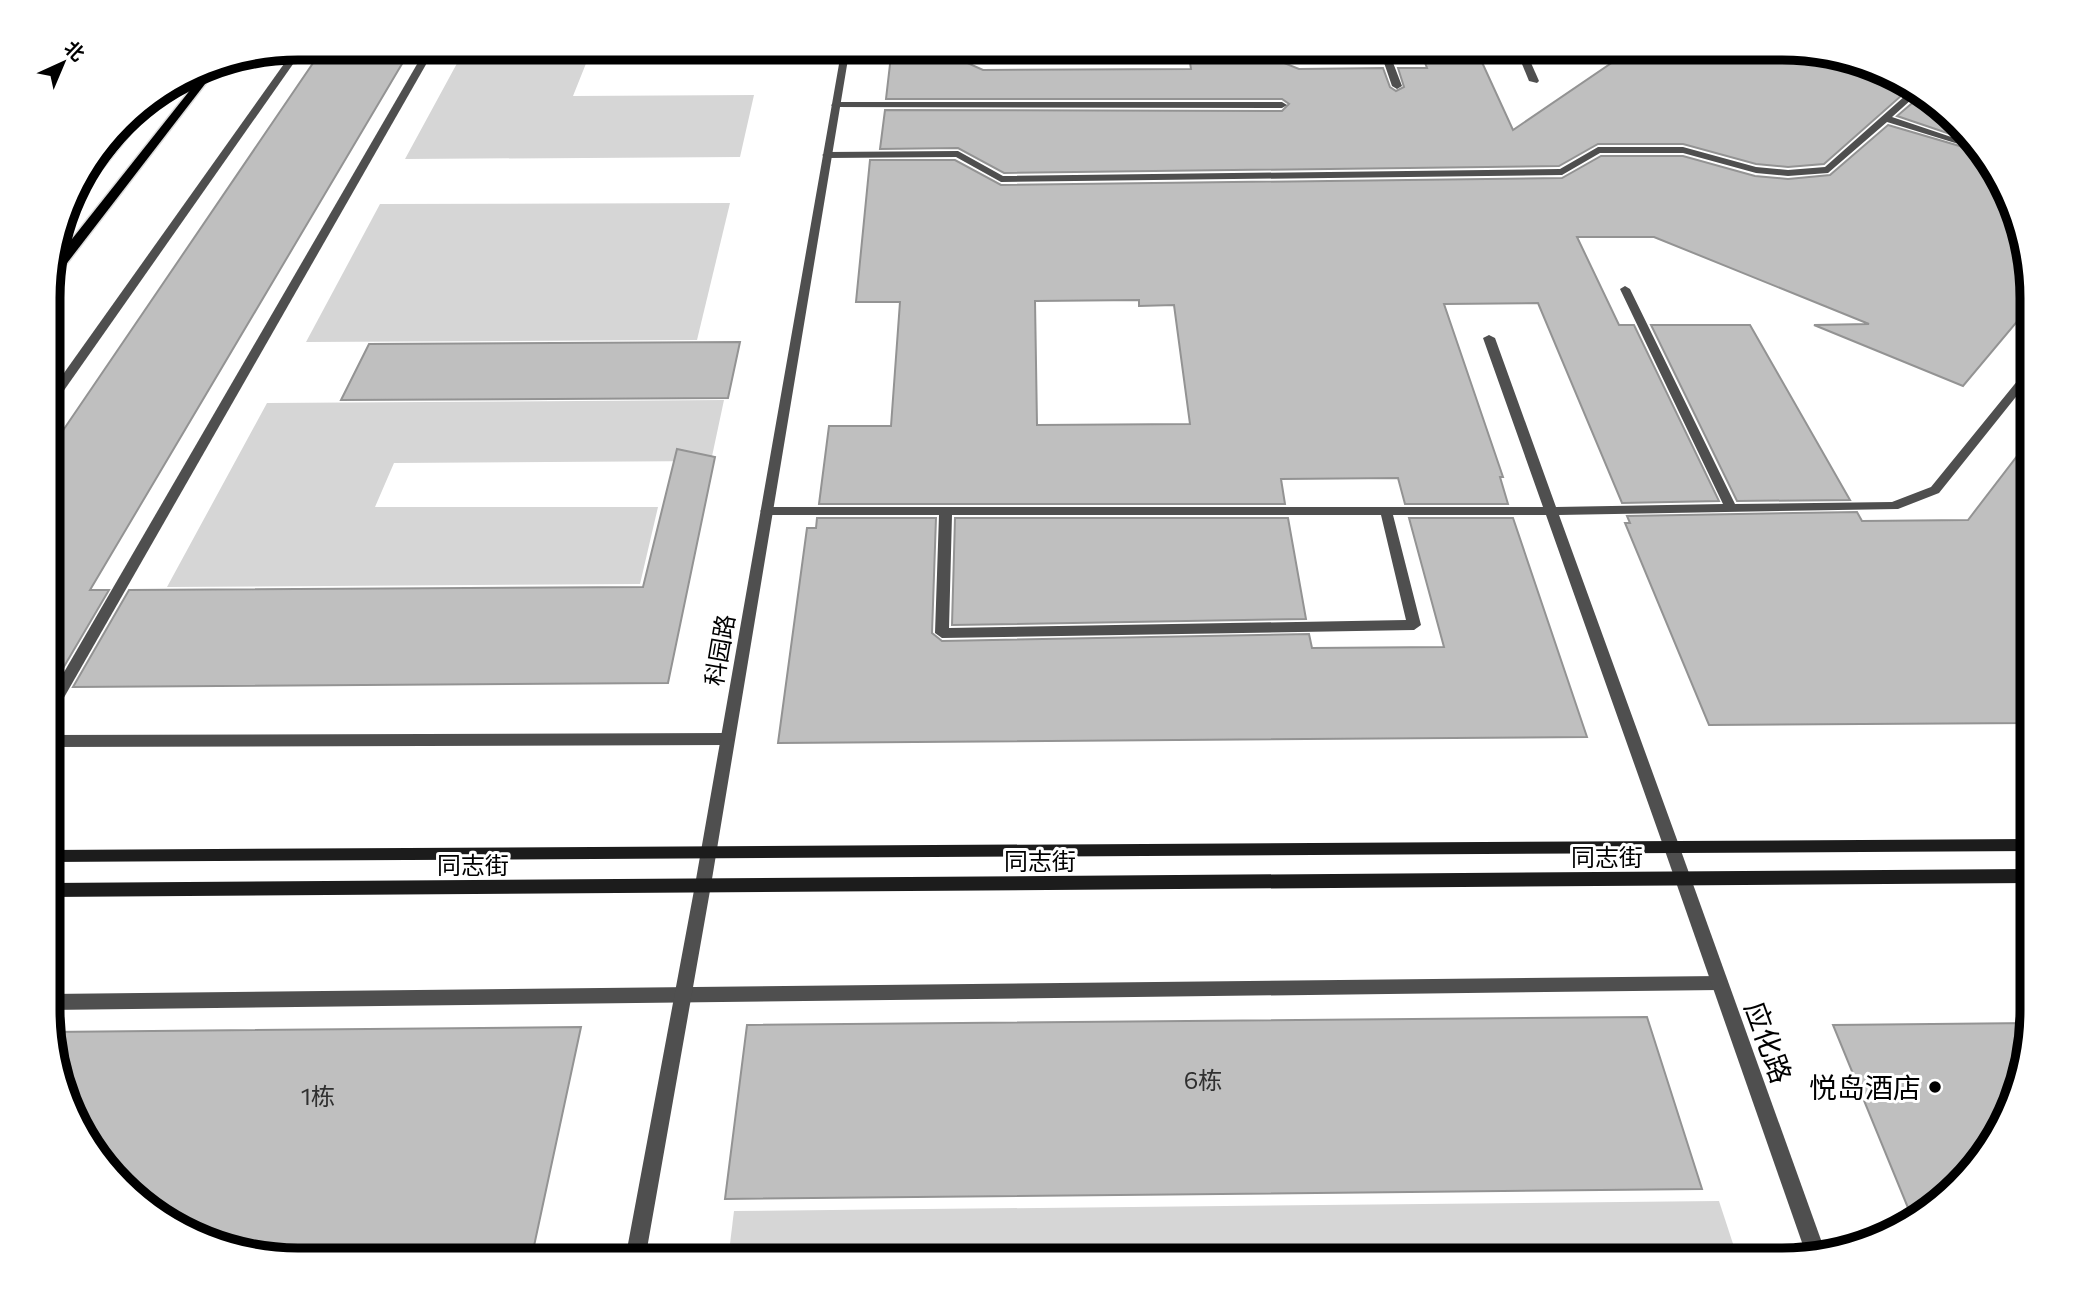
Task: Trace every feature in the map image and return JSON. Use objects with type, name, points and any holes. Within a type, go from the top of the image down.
[{"type":"main road","points":[[63,259],[205,79]]},
{"type":"main road","points":[[104,159],[130,128]]},
{"type":"main road","name":"同志街","points":[[60,856],[2019,845]]},
{"type":"main road","name":"同志街","points":[[60,890],[2019,876]]},
{"type":"street","points":[[60,387],[292,60]]},
{"type":"street","points":[[60,692],[425,60]]},
{"type":"street","name":"科园路","points":[[637,1248],[703,885],[844,60]]},
{"type":"street","points":[[1387,60],[1397,86]]},
{"type":"street","points":[[1525,60],[1534,81]]},
{"type":"street","points":[[827,155],[958,154],[1001,179],[1562,172],[1598,150],[1683,150],[1756,170],[1788,173],[1828,170],[1910,97]]},
{"type":"street","points":[[836,105],[1282,105]]},
{"type":"street","points":[[1886,118],[1963,144]]},
{"type":"street","points":[[1625,289],[1731,508]]},
{"type":"street","name":"应化路","points":[[1489,338],[1813,1245]]},
{"type":"street","points":[[766,510],[1551,511],[1894,506],[1935,490],[2019,386]]},
{"type":"street","points":[[946,511],[942,633],[1414,625],[1386,511]]},
{"type":"street","points":[[60,741],[727,739]]},
{"type":"street","points":[[60,1002],[1720,983]]},
{"type":"shaded area","points":[[459,60],[587,60],[573,96],[754,95],[740,157],[405,159]]},
{"type":"shaded area","points":[[730,203],[697,340],[306,342],[380,204]]},
{"type":"shaded area","points":[[724,400],[711,461],[394,463],[375,507],[658,507],[640,584],[167,587],[267,403]]},
{"type":"shaded area","points":[[1719,1201],[1734,1247],[730,1248],[734,1211]]},
{"type":"building","points":[[315,60],[404,60],[90,590],[109,590],[60,673],[60,435]]},
{"type":"building","points":[[890,60],[961,60],[983,70],[1191,69],[1190,60],[1276,60],[1299,69],[1383,68],[1390,87],[1396,91],[1404,87],[1398,68],[1427,68],[1424,60],[1481,60],[1513,130],[1616,60],[1813,62],[1873,78],[1903,94],[1824,164],[1788,167],[1756,164],[1683,144],[1598,144],[1559,166],[1004,173],[958,148],[880,149],[885,110],[1282,111],[1289,104],[1282,99],[886,99]]},
{"type":"building","points":[[1915,101],[1956,136],[1897,116]]},
{"type":"building","points":[[1888,125],[1967,148],[1988,178],[2011,236],[2019,282],[2019,319],[1963,386],[1814,325],[1869,324],[1654,237],[1577,237],[1619,325],[1634,325],[1719,501],[1622,503],[1538,303],[1444,304],[1503,477],[1500,477],[1508,504],[1405,504],[1398,478],[1281,479],[1285,504],[819,504],[829,426],[891,426],[900,302],[856,302],[870,160],[955,160],[1001,185],[1562,178],[1601,156],[1683,156],[1755,176],[1788,179],[1830,175]],"holes":[[[1139,300],[1139,306],[1174,305],[1190,424],[1037,425],[1035,301]]]},
{"type":"building","points":[[1651,325],[1750,325],[1850,500],[1737,501]]},
{"type":"building","points":[[740,342],[728,398],[341,400],[369,344]]},
{"type":"building","points":[[677,449],[715,457],[668,683],[73,687],[129,590],[643,587]]},
{"type":"building","points":[[2019,454],[2019,723],[1709,725],[1625,523],[1630,523],[1627,516],[1857,512],[1862,521],[1968,520]]},
{"type":"building","points":[[817,518],[936,518],[932,633],[942,641],[1309,634],[1312,648],[1444,647],[1409,518],[1513,518],[1587,737],[778,743],[807,528],[816,528]]},
{"type":"building","points":[[955,518],[1288,518],[1306,619],[952,625]]},
{"type":"building","points":[[1647,1017],[1702,1189],[725,1199],[747,1025]]},
{"type":"building","name":"悦岛酒店","points":[[2019,1023],[2015,1056],[1995,1115],[1970,1155],[1950,1178],[1909,1210],[1833,1025]]},
{"type":"building","points":[[581,1027],[534,1248],[297,1248],[236,1239],[192,1223],[152,1198],[129,1178],[100,1142],[78,1101],[68,1071],[61,1032]]},
{"type":"place","name":"悦岛酒店","points":[[1935,1087]]}]
